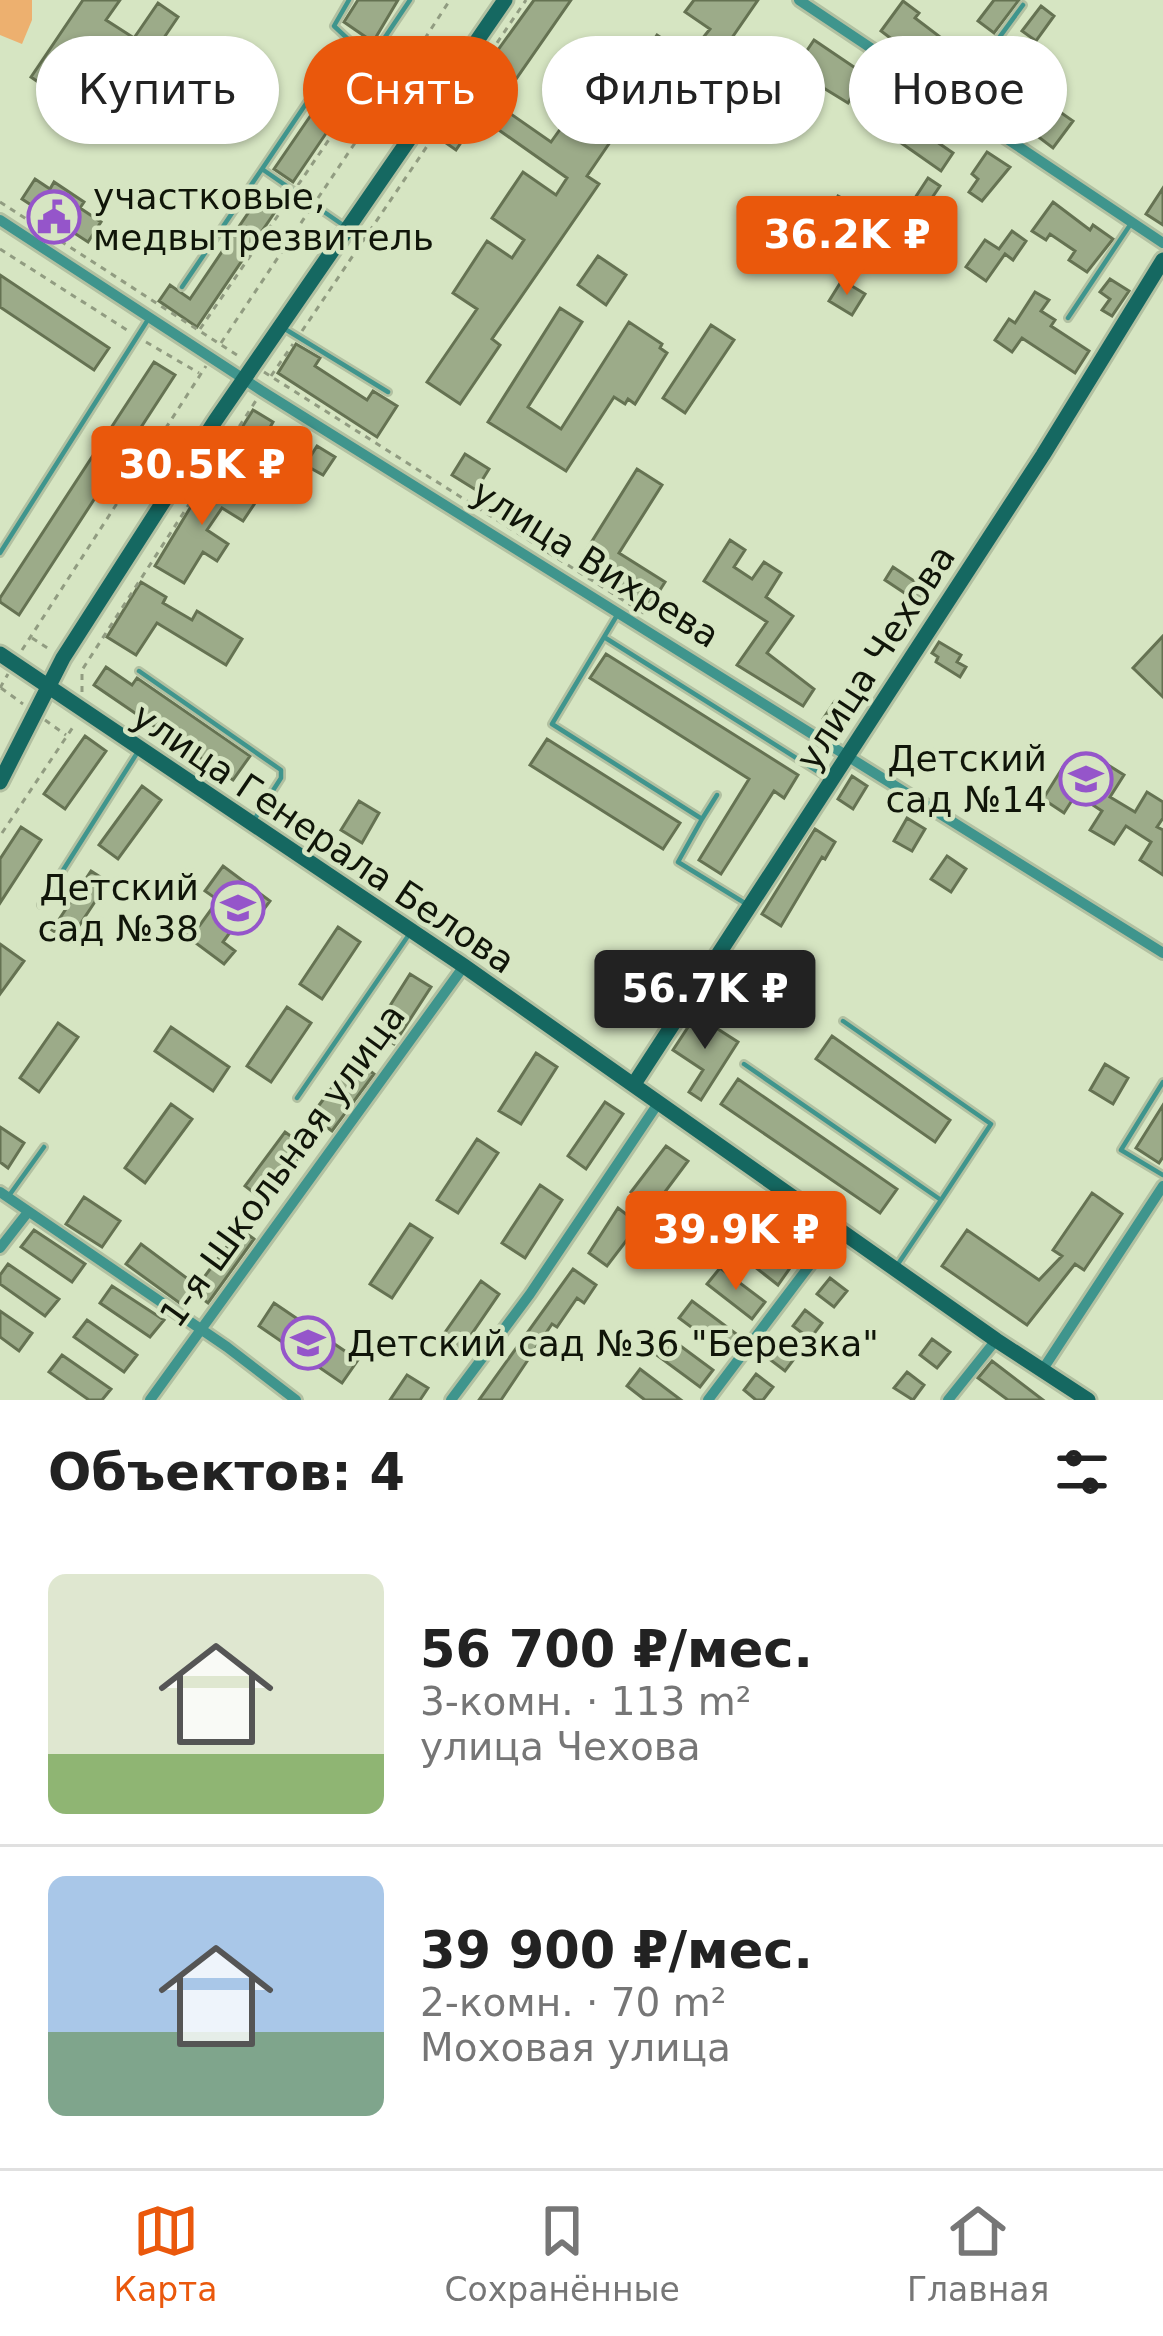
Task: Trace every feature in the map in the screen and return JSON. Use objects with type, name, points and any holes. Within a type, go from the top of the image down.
[{"type":"street","points":[[480,36],[505,0]]},
{"type":"street","points":[[800,0],[854,36]]},
{"type":"street","points":[[0,782],[63,658],[248,372],[405,144]]},
{"type":"street","points":[[1014,144],[1163,243]]},
{"type":"street","name":"улица Вихрева","points":[[0,220],[211,358],[248,372],[262,391],[1163,953]]},
{"type":"street","name":"улица Чехова","points":[[634,1084],[1043,455],[1163,260]]},
{"type":"street","name":"улица Генерала Белова","points":[[0,654],[464,966],[1088,1400]]},
{"type":"street","name":"1-я Школьная улица","points":[[150,1400],[464,966]]},
{"type":"street","points":[[451,1400],[530,1294],[659,1102]]},
{"type":"street","points":[[1042,1369],[1163,1186]]},
{"type":"street","points":[[4,1195],[227,1347],[296,1400]]},
{"type":"street","points":[[0,1248],[28,1212]]},
{"type":"street","points":[[708,1400],[837,1229]]},
{"type":"street","points":[[948,1400],[996,1340]]},
{"type":"lane","points":[[345,36],[334,26],[349,0]]},
{"type":"lane","points":[[386,36],[410,0]]},
{"type":"lane","points":[[1000,36],[1023,5]]},
{"type":"lane","points":[[182,287],[303,109]]},
{"type":"lane","points":[[262,169],[348,228]]},
{"type":"lane","points":[[1068,318],[1132,223]]},
{"type":"lane","points":[[0,553],[149,318]]},
{"type":"lane","points":[[280,326],[388,392]]},
{"type":"lane","points":[[619,613],[552,724],[702,820]]},
{"type":"lane","points":[[604,637],[831,780]]},
{"type":"lane","points":[[139,671],[281,770],[250,824]]},
{"type":"lane","points":[[41,905],[139,751]]},
{"type":"lane","points":[[717,795],[678,862],[749,906]]},
{"type":"lane","points":[[297,1098],[411,931]]},
{"type":"lane","points":[[843,1021],[991,1124],[895,1269]]},
{"type":"lane","points":[[745,1064],[941,1200]]},
{"type":"lane","points":[[1163,1082],[1121,1150],[1163,1175]]},
{"type":"lane","points":[[4,1195],[44,1147]]},
{"type":"path","points":[[426,36],[450,0]]},
{"type":"path","points":[[271,376],[526,0]]},
{"type":"path","points":[[220,345],[354,144]]},
{"type":"path","points":[[0,202],[220,345],[248,372],[271,376],[652,619]]},
{"type":"path","points":[[0,249],[201,374]]},
{"type":"path","points":[[30,637],[211,358]]},
{"type":"path","points":[[2,833],[82,712],[82,670],[262,391]]},
{"type":"shaded area","points":[[0,0],[32,0],[32,20],[22,44],[0,35]]},
{"type":"building","points":[[83,0],[120,0],[106,20],[131,36],[59,36]]},
{"type":"building","points":[[358,0],[398,0],[377,36],[364,36],[344,22]]},
{"type":"building","points":[[534,0],[571,0],[518,76],[518,36],[508,36]]},
{"type":"building","points":[[694,0],[758,0],[733,36],[704,36],[710,29],[685,12]]},
{"type":"building","points":[[994,0],[1019,0],[994,33],[978,21]]},
{"type":"building","points":[[903,1],[919,13],[915,18],[939,36],[888,36],[881,31]]},
{"type":"building","points":[[158,3],[178,17],[165,36],[135,36]]},
{"type":"building","points":[[1041,6],[1054,16],[1040,36],[1022,31]]},
{"type":"building","points":[[825,47],[849,64],[848,103],[825,89]]},
{"type":"building","points":[[518,119],[542,136],[542,144],[609,144],[587,176],[599,184],[492,339],[500,345],[460,404],[427,382],[477,309],[453,293],[487,241],[512,258],[524,240],[492,218],[523,172],[556,195],[567,178],[518,143]]},
{"type":"building","points":[[303,127],[303,144],[319,144],[293,182],[274,169]]},
{"type":"building","points":[[903,144],[940,144],[953,153],[941,171]]},
{"type":"building","points":[[987,152],[1010,167],[982,201],[969,192],[978,179],[972,174]]},
{"type":"building","points":[[928,178],[940,186],[925,208],[913,201]]},
{"type":"building","points":[[35,179],[50,189],[54,182],[84,202],[80,208],[101,222],[88,242],[22,199]]},
{"type":"building","points":[[1163,188],[1163,225],[1146,214]]},
{"type":"building","points":[[838,196],[874,215],[868,226],[833,206]]},
{"type":"building","points":[[259,197],[277,209],[197,327],[159,301],[170,285],[190,299]]},
{"type":"building","points":[[1053,202],[1090,230],[1093,225],[1113,239],[1087,272],[1069,260],[1075,251],[1050,234],[1046,240],[1032,231]]},
{"type":"building","points":[[1012,231],[1026,241],[1013,260],[1005,254],[986,281],[966,267],[985,240],[999,249]]},
{"type":"building","points":[[598,256],[626,275],[606,305],[578,285]]},
{"type":"building","points":[[0,275],[109,348],[94,370],[0,307]]},
{"type":"building","points":[[1110,279],[1129,291],[1112,316],[1102,310],[1110,299],[1100,292]]},
{"type":"building","points":[[842,280],[865,294],[852,315],[829,301]]},
{"type":"building","points":[[1035,292],[1049,300],[1041,311],[1055,320],[1051,326],[1089,351],[1075,373],[1022,338],[1012,352],[995,340],[1009,319],[1015,323]]},
{"type":"building","points":[[560,308],[582,322],[528,407],[561,429],[629,322],[662,344],[660,348],[667,353],[635,404],[614,397],[566,471],[488,422]]},
{"type":"building","points":[[711,325],[734,340],[685,413],[663,398]]},
{"type":"building","points":[[296,344],[320,358],[315,366],[367,400],[373,391],[397,406],[377,437],[278,373]]},
{"type":"building","points":[[154,362],[175,375],[19,615],[0,598]]},
{"type":"building","points":[[253,410],[273,422],[260,445],[239,432]]},
{"type":"building","points":[[317,446],[335,457],[323,475],[305,465]]},
{"type":"building","points":[[465,454],[489,469],[476,490],[452,475]]},
{"type":"building","points":[[637,469],[662,485],[619,553],[665,582],[650,606],[579,562]]},
{"type":"building","points":[[213,470],[230,480],[226,485],[255,503],[243,521],[222,508],[207,530],[228,544],[217,561],[203,552],[184,583],[155,566]]},
{"type":"building","points":[[730,540],[745,550],[734,567],[752,579],[764,562],[781,573],[766,597],[793,616],[767,653],[814,689],[803,706],[737,665],[767,622],[704,581]]},
{"type":"building","points":[[893,567],[929,591],[921,604],[885,580]]},
{"type":"building","points":[[141,582],[166,597],[163,603],[192,620],[197,611],[242,639],[226,665],[157,623],[136,655],[107,637]]},
{"type":"building","points":[[1163,636],[1163,697],[1133,668]]},
{"type":"building","points":[[939,642],[961,655],[957,662],[966,667],[960,677],[936,662],[938,657],[932,653]]},
{"type":"building","points":[[606,654],[798,775],[784,798],[774,791],[721,874],[699,860],[749,779],[590,678]]},
{"type":"building","points":[[106,667],[132,685],[137,678],[250,756],[233,780],[94,685]]},
{"type":"building","points":[[835,701],[849,710],[838,728],[823,719]]},
{"type":"building","points":[[85,736],[106,751],[65,809],[44,794]]},
{"type":"building","points":[[547,739],[680,823],[663,849],[530,765]]},
{"type":"building","points":[[1100,760],[1124,775],[1110,797],[1135,812],[1147,792],[1163,802],[1163,818],[1157,827],[1163,830],[1163,875],[1140,860],[1151,842],[1126,826],[1114,844],[1090,830],[1102,811],[1076,794],[1064,813],[1043,799],[1063,767],[1086,782]]},
{"type":"building","points":[[852,776],[867,786],[853,809],[838,799]]},
{"type":"building","points":[[142,786],[161,800],[118,859],[99,845]]},
{"type":"building","points":[[359,801],[379,813],[362,843],[341,830]]},
{"type":"building","points":[[907,818],[925,829],[912,851],[894,841]]},
{"type":"building","points":[[21,827],[41,840],[0,903],[0,859]]},
{"type":"building","points":[[815,829],[835,842],[781,926],[762,914]]},
{"type":"building","points":[[947,856],[966,869],[951,892],[931,879]]},
{"type":"building","name":"Детский сад №38","points":[[223,866],[270,901],[252,925],[241,917],[223,942],[235,951],[224,964],[177,929],[187,916],[200,925],[218,900],[205,891]]},
{"type":"building","points":[[91,871],[108,882],[69,941],[52,930]]},
{"type":"building","points":[[338,927],[360,942],[322,999],[300,984]]},
{"type":"building","points":[[0,944],[24,961],[0,994]]},
{"type":"building","points":[[774,955],[792,966],[781,984],[763,973]]},
{"type":"building","points":[[733,957],[756,971],[746,987],[723,973]]},
{"type":"building","points":[[410,974],[431,987],[394,1044],[374,1031]]},
{"type":"building","points":[[287,1007],[311,1023],[271,1082],[247,1066]]},
{"type":"building","points":[[696,1015],[738,1042],[701,1100],[689,1092],[703,1070],[673,1050]]},
{"type":"building","points":[[58,1023],[78,1037],[39,1092],[20,1078]]},
{"type":"building","points":[[171,1027],[229,1067],[213,1091],[155,1051]]},
{"type":"building","points":[[832,1036],[950,1120],[935,1142],[816,1059]]},
{"type":"building","points":[[536,1053],[557,1067],[521,1124],[499,1111]]},
{"type":"building","points":[[354,1058],[374,1074],[332,1131],[311,1116]]},
{"type":"building","points":[[1105,1064],[1128,1078],[1113,1104],[1090,1090]]},
{"type":"building","points":[[738,1079],[897,1189],[880,1213],[721,1104]]},
{"type":"building","points":[[605,1102],[623,1114],[586,1169],[568,1156]]},
{"type":"building","points":[[171,1104],[192,1119],[145,1183],[125,1168]]},
{"type":"building","points":[[1163,1105],[1163,1157],[1159,1163],[1136,1148]]},
{"type":"building","points":[[0,1127],[24,1143],[8,1168],[0,1162]]},
{"type":"building","points":[[285,1132],[306,1147],[266,1202],[245,1186]]},
{"type":"building","points":[[477,1139],[498,1153],[458,1213],[437,1200]]},
{"type":"building","points":[[666,1146],[688,1161],[653,1208],[631,1192]]},
{"type":"building","points":[[540,1185],[562,1200],[525,1258],[502,1243]]},
{"type":"building","points":[[1092,1193],[1122,1214],[1084,1270],[1075,1264],[1027,1325],[942,1266],[967,1230],[1039,1280],[1062,1256],[1053,1250]]},
{"type":"building","points":[[84,1197],[120,1221],[102,1247],[66,1224]]},
{"type":"building","points":[[767,1201],[812,1237],[778,1285],[732,1249]]},
{"type":"building","points":[[618,1208],[639,1224],[607,1266],[589,1253]]},
{"type":"building","points":[[410,1224],[432,1238],[392,1298],[370,1284]]},
{"type":"building","points":[[240,1229],[254,1239],[208,1303],[193,1292]]},
{"type":"building","points":[[34,1230],[85,1264],[72,1282],[21,1247]]},
{"type":"building","points":[[141,1244],[196,1285],[181,1304],[126,1264]]},
{"type":"building","points":[[8,1264],[59,1299],[45,1316],[0,1284]]},
{"type":"building","points":[[720,1268],[765,1302],[752,1319],[707,1284]]},
{"type":"building","points":[[573,1269],[596,1285],[584,1303],[577,1298],[557,1327],[552,1324],[501,1400],[479,1400]]},
{"type":"building","points":[[830,1278],[847,1291],[834,1307],[817,1294]]},
{"type":"building","points":[[481,1281],[499,1294],[460,1351],[441,1338]]},
{"type":"building","points":[[112,1286],[164,1320],[150,1337],[100,1303]]},
{"type":"building","points":[[692,1301],[739,1336],[726,1353],[679,1318]]},
{"type":"building","name":"Детский сад №36 \"Березка\"","points":[[274,1303],[358,1360],[342,1383],[259,1326]]},
{"type":"building","points":[[805,1310],[822,1323],[810,1339],[793,1326]]},
{"type":"building","points":[[0,1311],[32,1333],[19,1351],[0,1337]]},
{"type":"building","points":[[87,1320],[137,1355],[124,1372],[74,1337]]},
{"type":"building","points":[[667,1336],[713,1370],[700,1387],[654,1353]]},
{"type":"building","points":[[932,1339],[950,1352],[937,1368],[920,1355]]},
{"type":"building","points":[[780,1342],[797,1355],[785,1371],[768,1358]]},
{"type":"building","points":[[62,1355],[111,1389],[102,1400],[89,1400],[49,1372]]},
{"type":"building","points":[[992,1361],[1043,1400],[1008,1400],[978,1378]]},
{"type":"building","points":[[640,1369],[681,1400],[645,1400],[627,1386]]},
{"type":"building","points":[[907,1372],[924,1385],[913,1400],[894,1388]]},
{"type":"building","points":[[756,1374],[773,1387],[763,1400],[744,1390]]},
{"type":"building","points":[[407,1375],[428,1388],[420,1400],[390,1400]]},
{"type":"place","name":"участковые, медвытрезвитель","points":[[54,217]]},
{"type":"place","name":"Детский сад №14","points":[[1086,779]]},
{"type":"place","name":"Детский сад №38","points":[[238,908]]},
{"type":"place","name":"Детский сад №36 \"Березка\"","points":[[308,1343]]}]
